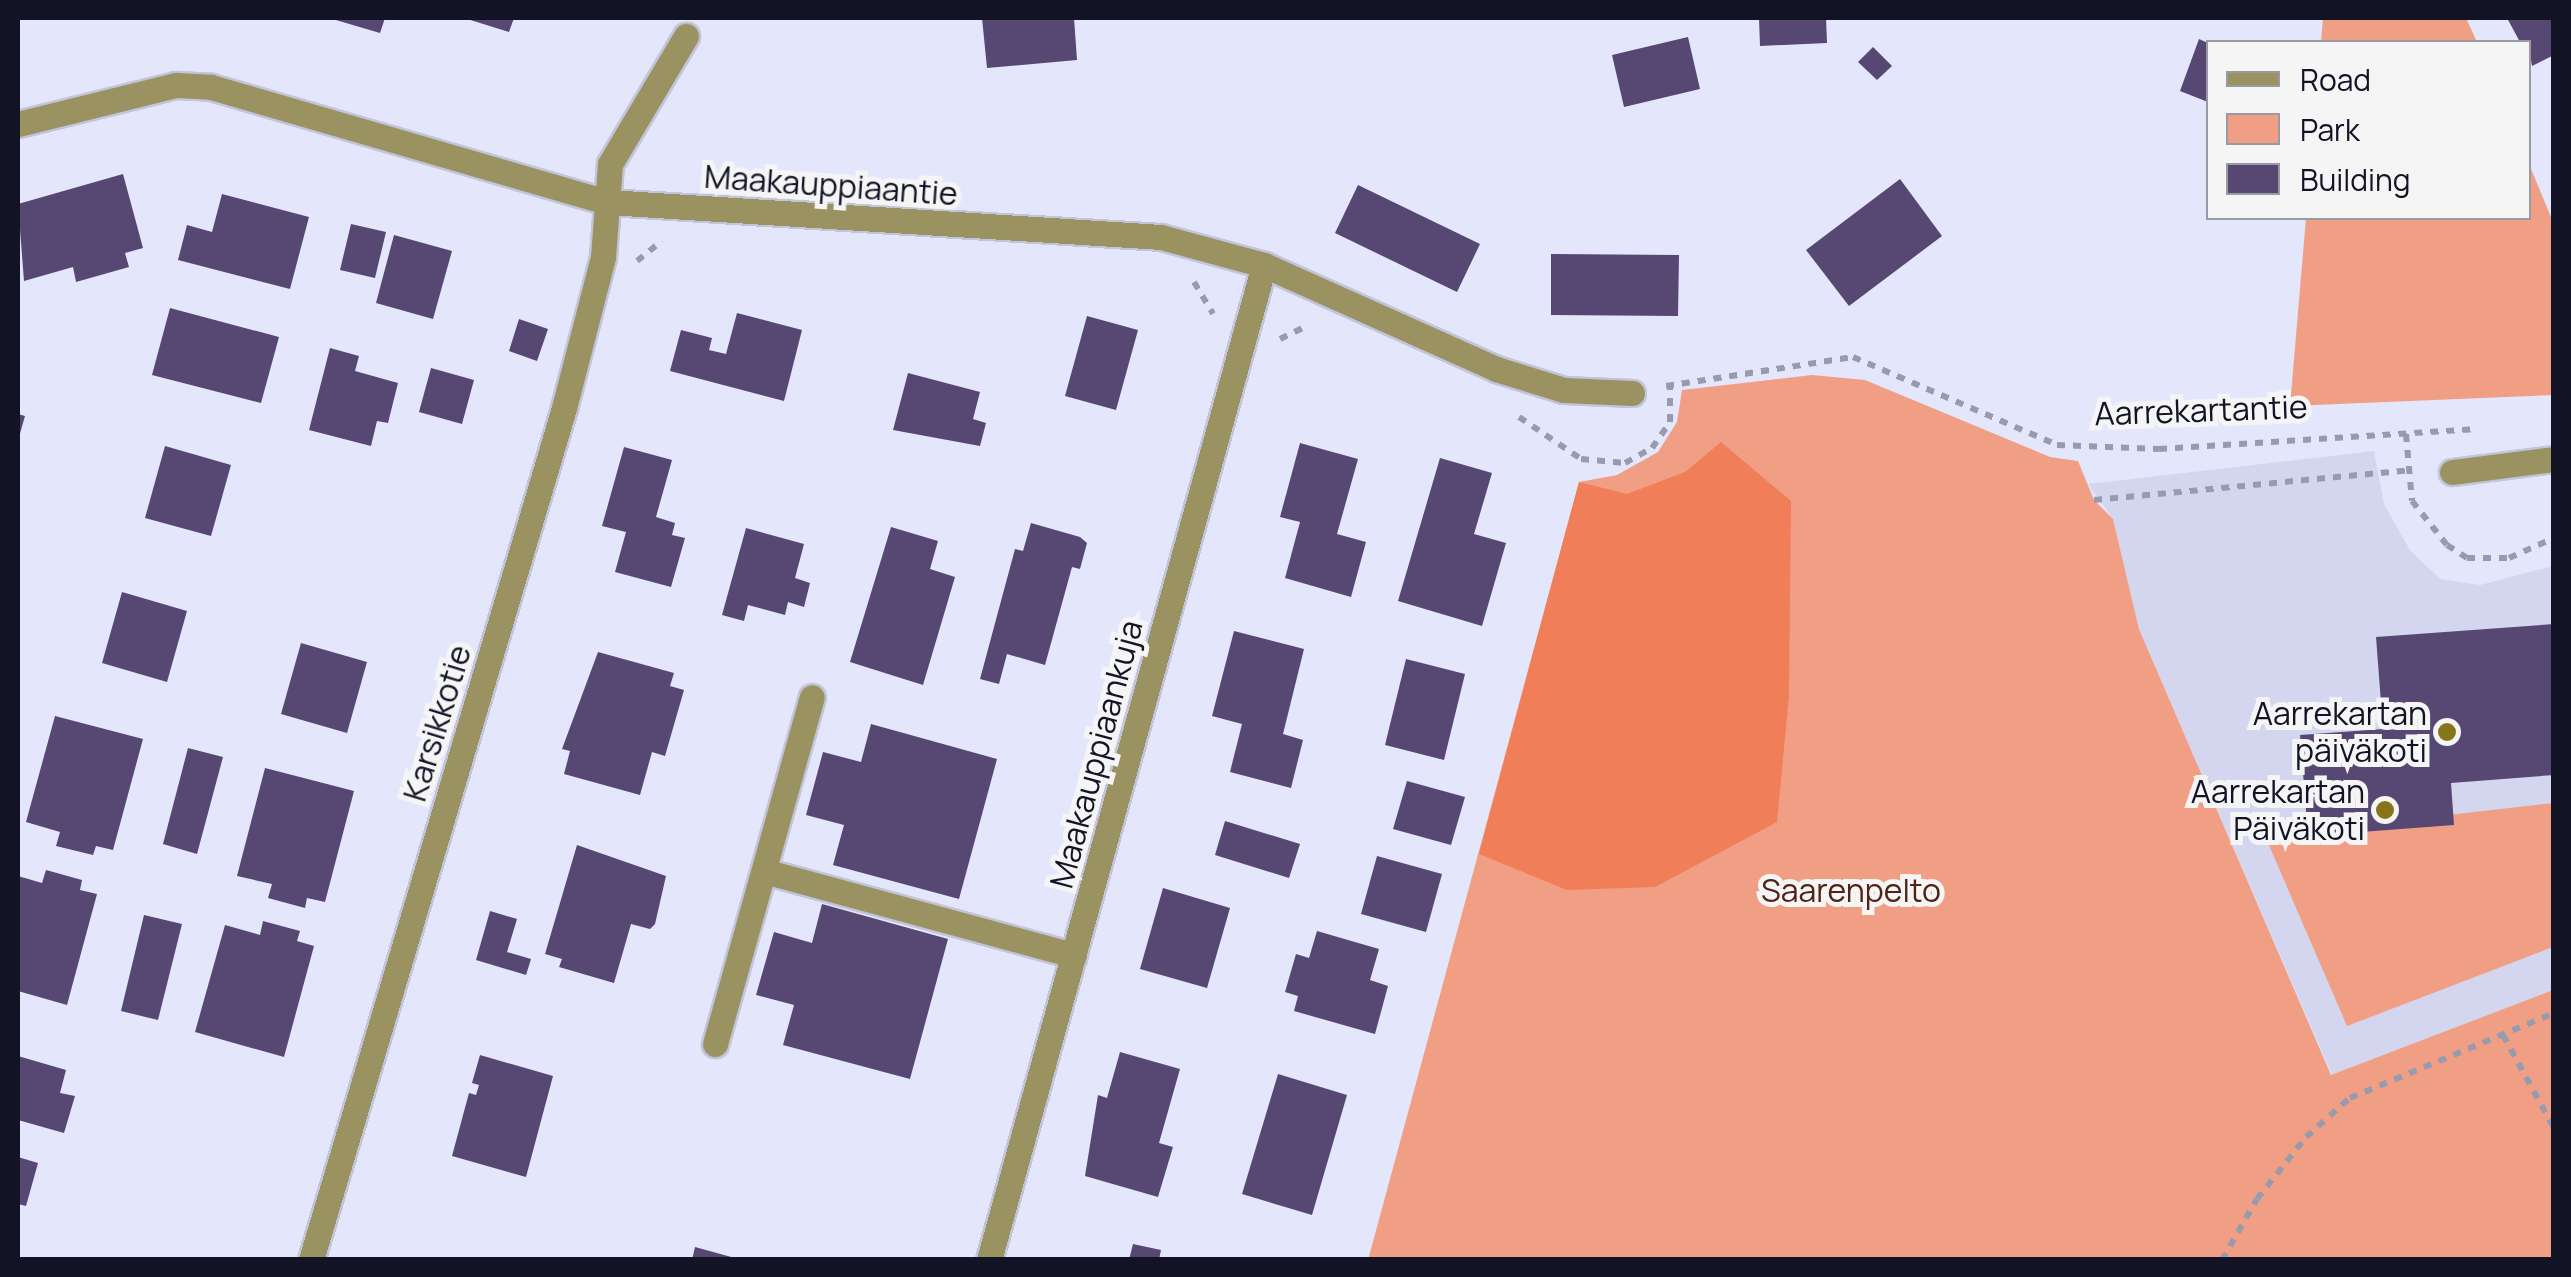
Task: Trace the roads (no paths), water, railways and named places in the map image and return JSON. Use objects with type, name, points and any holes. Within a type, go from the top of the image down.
[{"type":"street","name":"Karsikkotie","points":[[311,1260],[564,408],[603,257],[610,164],[686,36]]},
{"type":"street","name":"Maakauppiaantie","points":[[18,124],[176,86],[211,87],[608,202],[1161,237],[1264,265],[1496,369],[1564,390],[1632,393]]},
{"type":"street","name":"Maakauppiaankuja","points":[[988,1260],[1264,265]]},
{"type":"street","points":[[2452,472],[2554,459]]},
{"type":"street","points":[[715,1044],[812,696]]},
{"type":"street","points":[[764,871],[1074,955]]},
{"type":"place","name":"Aarrekartan päiväkoti","points":[[2447,732]]},
{"type":"place","name":"Aarrekartan Päiväkoti","points":[[2385,810]]},
{"type":"park label","name":"Saarenpelto","points":[[1851,890]]}]
